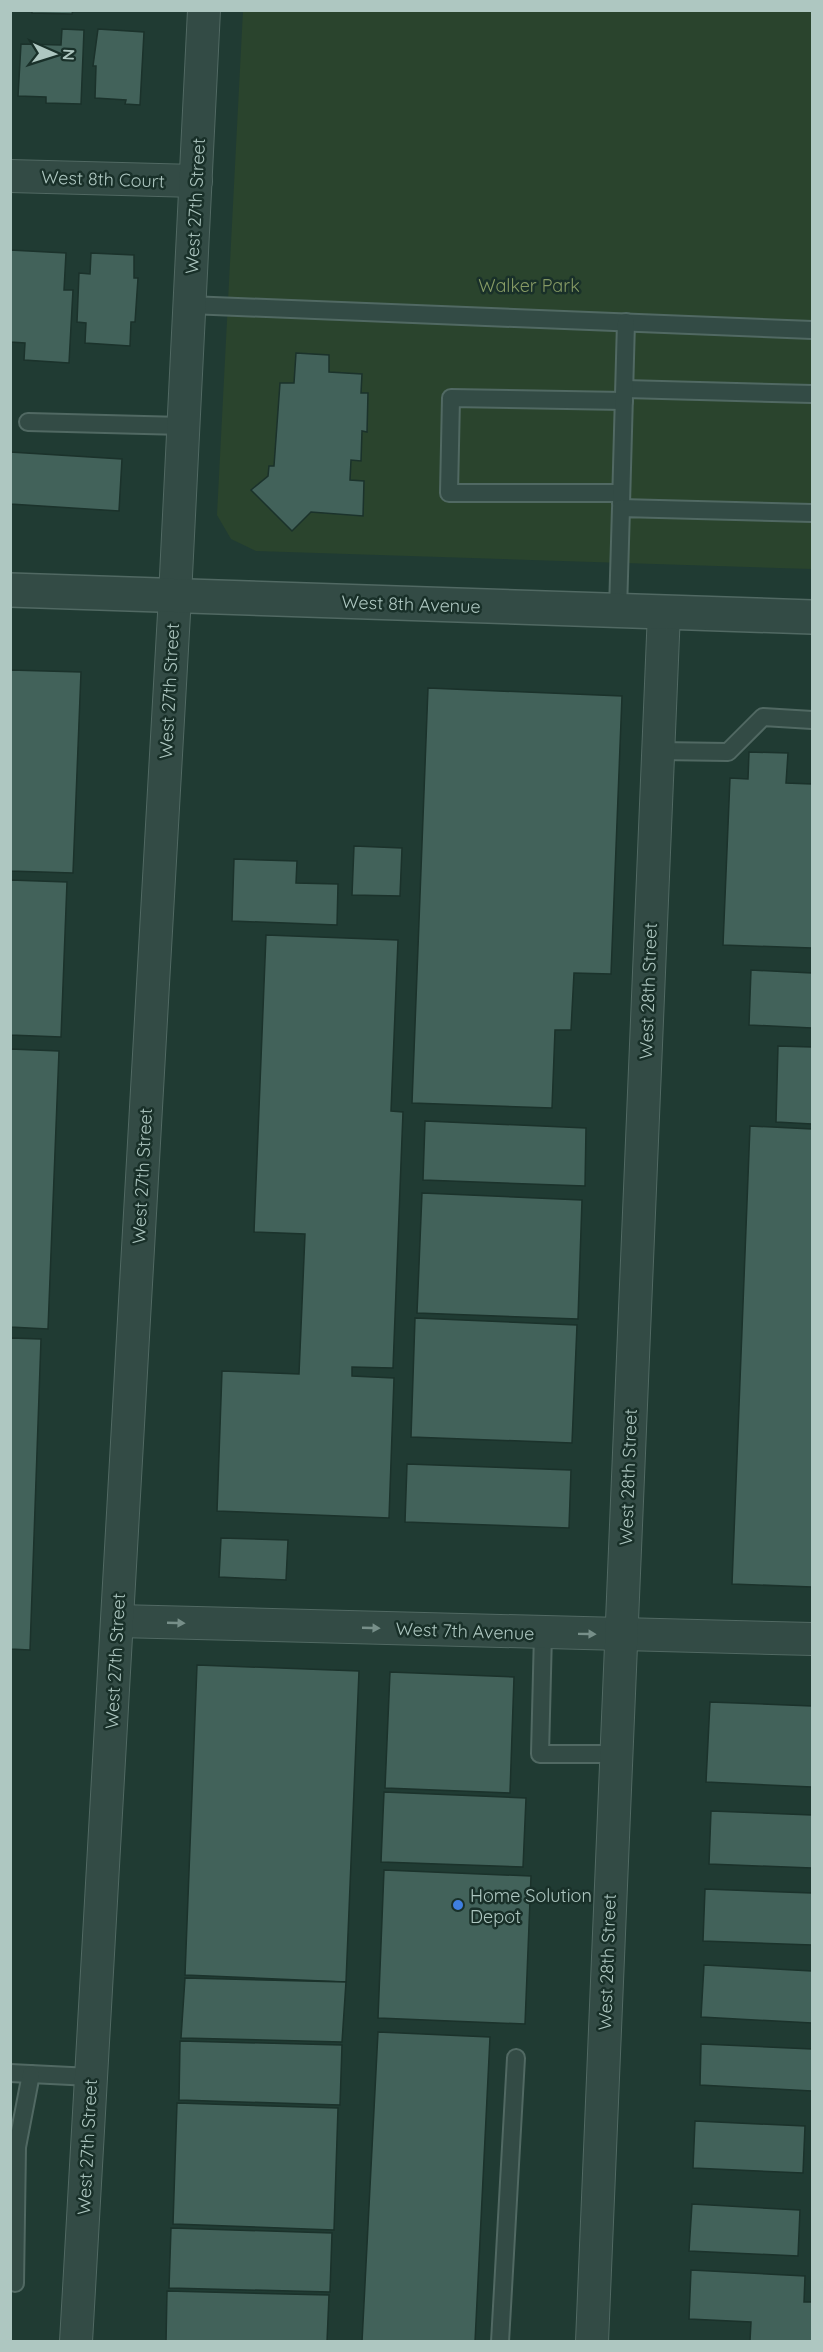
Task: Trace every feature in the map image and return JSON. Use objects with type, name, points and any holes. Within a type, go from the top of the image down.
[{"type":"street","name":"West 27th Street","points":[[76,2342],[175,596],[204,10]]},
{"type":"street","name":"West 8th Court","points":[[10,176],[196,181]]},
{"type":"street","name":"West 8th Avenue","points":[[10,590],[813,617]]},
{"type":"street","name":"West 28th Street","points":[[592,2342],[664,612]]},
{"type":"street","name":"West 7th Avenue","points":[[118,1621],[813,1639]]},
{"type":"lane","points":[[189,305],[813,330]]},
{"type":"lane","points":[[618,610],[626,322]]},
{"type":"lane","points":[[813,394],[451,398],[448,493],[813,513]]},
{"type":"lane","points":[[28,422],[183,426]]},
{"type":"lane","points":[[659,751],[728,752],[763,717],[813,720]]},
{"type":"lane","points":[[543,1633],[540,1754],[616,1754]]},
{"type":"lane","points":[[500,2342],[516,2058]]},
{"type":"lane","points":[[10,2073],[91,2078]]},
{"type":"lane","points":[[15,2283],[14,2147],[31,2074]]},
{"type":"green space","name":"Walker Park","points":[[243,11],[812,11],[812,569],[256,551],[231,539],[217,515]]},
{"type":"building","points":[[32,10],[73,10],[72,14],[32,13]]},
{"type":"building","points":[[62,29],[84,30],[81,104],[46,103],[46,97],[18,96],[21,44],[61,45]]},
{"type":"building","points":[[98,29],[144,32],[140,105],[125,104],[126,100],[95,98],[96,66],[93,66]]},
{"type":"building","points":[[10,250],[66,253],[64,290],[73,290],[69,363],[24,360],[25,343],[10,342]]},
{"type":"building","points":[[91,253],[134,255],[134,278],[138,278],[135,322],[131,322],[130,346],[85,343],[86,323],[77,322],[79,273],[90,274]]},
{"type":"building","points":[[296,353],[329,355],[329,372],[362,374],[361,393],[368,393],[367,432],[362,431],[361,461],[351,460],[350,480],[364,481],[363,516],[311,512],[292,531],[251,490],[268,476],[269,466],[274,466],[280,383],[294,383]]},
{"type":"building","points":[[10,452],[122,459],[119,511],[10,504]]},
{"type":"building","points":[[10,670],[81,672],[73,873],[10,871]]},
{"type":"building","points":[[428,688],[622,696],[611,974],[574,973],[571,1030],[555,1030],[552,1108],[412,1103]]},
{"type":"building","points":[[749,752],[788,753],[786,783],[812,784],[812,948],[723,945],[730,778],[748,779]]},
{"type":"building","points":[[354,846],[402,848],[400,896],[352,895]]},
{"type":"building","points":[[234,859],[297,861],[296,883],[338,884],[337,925],[232,921]]},
{"type":"building","points":[[10,880],[67,882],[61,1037],[10,1035]]},
{"type":"building","points":[[266,935],[398,940],[391,1111],[403,1112],[393,1368],[352,1367],[352,1376],[394,1378],[389,1518],[217,1511],[222,1371],[299,1374],[305,1234],[254,1232]]},
{"type":"building","points":[[751,970],[812,973],[812,1028],[749,1025]]},
{"type":"building","points":[[778,1046],[812,1047],[812,1124],[776,1122]]},
{"type":"building","points":[[10,1049],[59,1051],[48,1329],[10,1327]]},
{"type":"building","points":[[425,1121],[586,1128],[585,1186],[423,1180]]},
{"type":"building","points":[[750,1126],[812,1129],[812,1587],[732,1584]]},
{"type":"building","points":[[422,1193],[582,1200],[578,1319],[417,1313]]},
{"type":"building","points":[[415,1318],[577,1325],[572,1443],[411,1437]]},
{"type":"building","points":[[10,1338],[41,1339],[30,1650],[10,1649]]},
{"type":"building","points":[[407,1464],[571,1470],[569,1528],[405,1522]]},
{"type":"building","points":[[221,1538],[288,1540],[286,1580],[219,1577]]},
{"type":"building","points":[[197,1665],[359,1671],[346,1982],[185,1975]]},
{"type":"building","points":[[390,1672],[514,1677],[510,1793],[385,1788]]},
{"type":"building","points":[[710,1702],[812,1706],[812,1787],[706,1782]]},
{"type":"building","points":[[384,1792],[526,1798],[523,1867],[381,1862]]},
{"type":"building","points":[[711,1811],[812,1815],[812,1868],[709,1864]]},
{"type":"building","points":[[384,1870],[531,1876],[525,2024],[378,2018]]},
{"type":"building","points":[[705,1889],[812,1893],[812,1945],[703,1941]]},
{"type":"building","points":[[704,1965],[812,1971],[812,2023],[701,2017]]},
{"type":"building","points":[[185,1978],[346,1982],[342,2042],[181,2038]]},
{"type":"building","points":[[378,2032],[490,2037],[475,2342],[362,2342]]},
{"type":"building","points":[[180,2041],[342,2045],[340,2105],[179,2100]]},
{"type":"building","points":[[701,2044],[812,2049],[812,2091],[700,2085]]},
{"type":"building","points":[[177,2103],[338,2108],[334,2230],[173,2224]]},
{"type":"building","points":[[695,2121],[805,2126],[803,2173],[693,2168]]},
{"type":"building","points":[[692,2204],[800,2210],[798,2256],[689,2251]]},
{"type":"building","points":[[171,2228],[332,2233],[330,2292],[169,2288]]},
{"type":"building","points":[[691,2270],[805,2276],[804,2302],[812,2302],[812,2342],[750,2341],[751,2322],[689,2319]]},
{"type":"building","points":[[167,2291],[329,2295],[327,2342],[166,2342]]},
{"type":"place","name":"Home Solution Depot","points":[[458,1905]]}]
